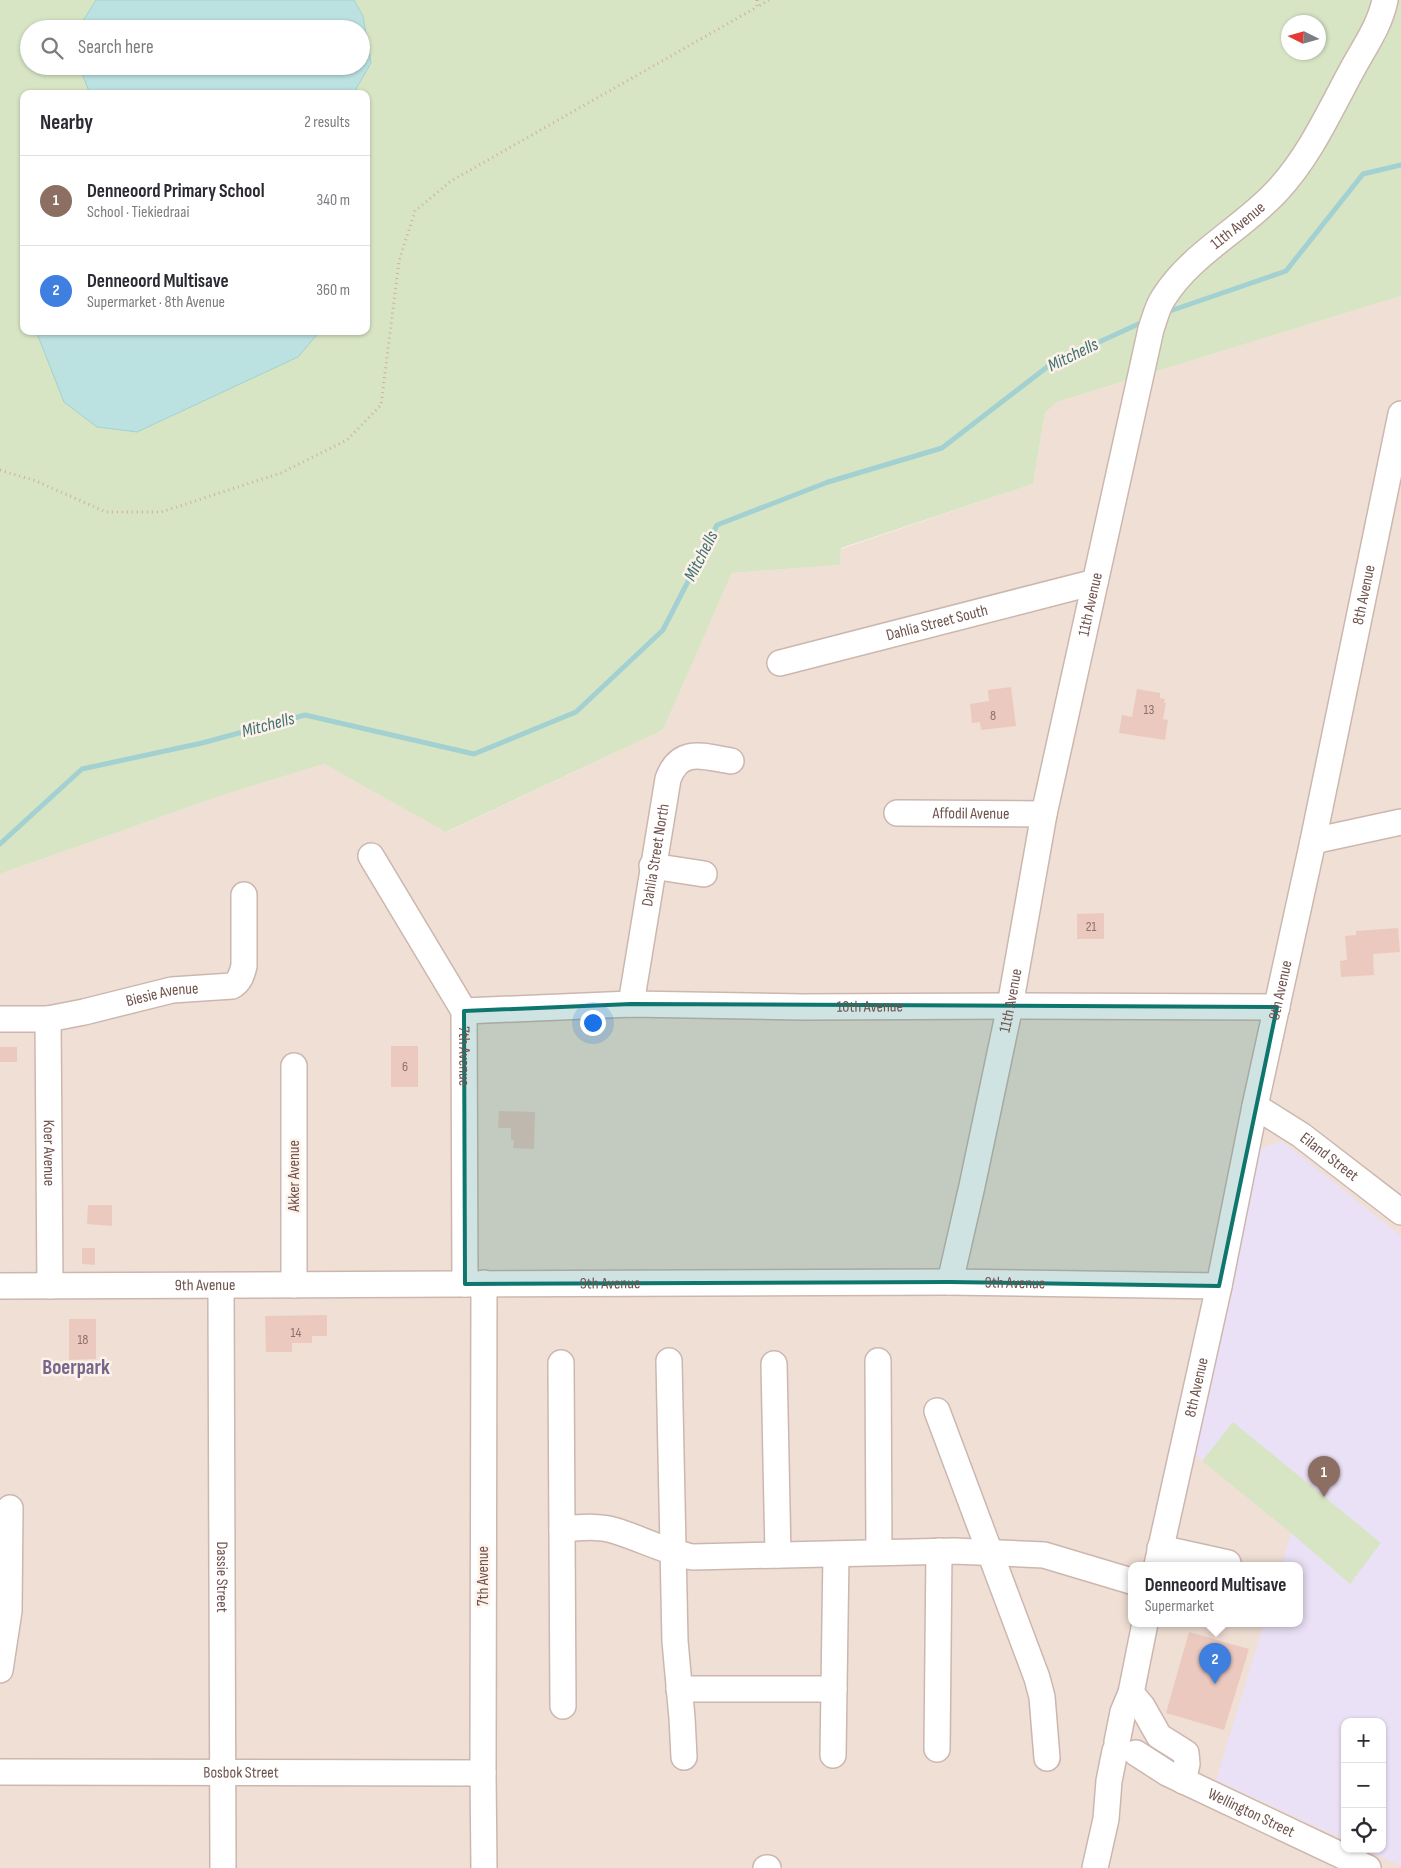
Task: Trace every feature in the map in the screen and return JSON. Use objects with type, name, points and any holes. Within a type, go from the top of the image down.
[{"type":"street","name":"11th Avenue","points":[[950,1282],[1010,1006],[1044,814],[1154,319],[1163,298],[1178,278],[1229,232],[1260,208],[1290,175],[1322,126],[1374,30],[1383,10],[1385,0]]},
{"type":"street","name":"8th Avenue","points":[[1159,1557],[1219,1286],[1255,1106],[1313,841],[1401,414]]},
{"type":"street","name":"Dahlia Street South","points":[[780,662],[1095,582]]},
{"type":"street","name":"Dahlia Street North","points":[[631,1004],[652,866],[671,770],[678,761],[687,757],[731,762]]},
{"type":"street","name":"Affodil Avenue","points":[[897,813],[1044,814]]},
{"type":"street","points":[[1313,841],[1401,822]]},
{"type":"street","name":"7th Avenue","points":[[371,856],[464,1011],[475,1284],[484,1868]]},
{"type":"street","points":[[652,866],[704,874]]},
{"type":"street","name":"Biesie Avenue","points":[[0,1019],[48,1019],[172,990],[228,987],[236,984],[242,976],[244,966],[244,895]]},
{"type":"street","name":"10th Avenue","points":[[464,1011],[631,1004],[803,1008],[1010,1006],[1276,1007]]},
{"type":"street","name":"Koer Avenue","points":[[48,1019],[50,1286]]},
{"type":"street","name":"Akker Avenue","points":[[294,1066],[294,1285]]},
{"type":"street","name":"Eiland Street","points":[[1255,1106],[1301,1135],[1401,1212]]},
{"type":"street","name":"9th Avenue","points":[[0,1286],[950,1282],[1219,1286]]},
{"type":"street","name":"Dassie Street","points":[[221,1286],[224,1868]]},
{"type":"street","points":[[669,1361],[675,1641],[684,1757]]},
{"type":"street","points":[[878,1361],[879,1552]]},
{"type":"street","points":[[561,1363],[563,1706]]},
{"type":"street","points":[[774,1364],[778,1555]]},
{"type":"street","points":[[936,1411],[1042,1697],[1046,1758]]},
{"type":"street","points":[[0,1670],[9,1610],[10,1508]]},
{"type":"street","points":[[562,1529],[608,1529],[673,1553],[693,1557],[938,1551],[1044,1555],[1128,1579]]},
{"type":"street","points":[[937,1749],[938,1551]]},
{"type":"street","points":[[833,1755],[836,1554]]},
{"type":"street","points":[[1159,1557],[1229,1559]]},
{"type":"street","points":[[1095,1868],[1106,1819],[1122,1783],[1130,1693],[1144,1627]]},
{"type":"street","points":[[679,1689],[834,1689]]},
{"type":"street","points":[[1130,1693],[1142,1706],[1159,1736],[1186,1753],[1187,1764],[1183,1781]]},
{"type":"street","name":"Wellington Street","points":[[1126,1749],[1183,1781],[1368,1868]]},
{"type":"street","name":"Bosbok Street","points":[[0,1772],[224,1774],[483,1773]]},
{"type":"path","points":[[757,0],[757,7]]},
{"type":"path","points":[[0,470],[36,481],[106,512],[161,512],[281,473],[347,440],[381,405],[398,261],[415,211],[451,181],[769,0]]},
{"type":"highlighted area","points":[[631,1004],[1277,1007],[1219,1286],[950,1282],[465,1284],[464,1011]]},
{"type":"shaded area","points":[[1401,296],[1401,1868],[0,1868],[0,874],[220,796],[324,764],[447,832],[663,730],[732,573],[840,565],[841,549],[1033,484],[1045,413],[1057,402]]},
{"type":"shaded area","points":[[1282,1141],[1401,1236],[1401,1866],[1373,1853],[1386,1853],[1386,1718],[1341,1718],[1341,1838],[1216,1780],[1263,1627],[1303,1627],[1303,1562],[1283,1562],[1291,1533],[1193,1453],[1257,1150]]},
{"type":"green space","points":[[0,0],[1401,0],[1401,296],[1057,402],[1045,413],[1033,484],[841,548],[840,565],[732,573],[663,730],[446,832],[324,764],[220,796],[0,874]]},
{"type":"green space","points":[[1233,1422],[1381,1543],[1350,1584],[1291,1533],[1202,1461]]},
{"type":"water","points":[[96,0],[354,0],[364,20],[84,20]]},
{"type":"water","points":[[83,75],[364,75],[355,90],[88,90]]},
{"type":"water","points":[[38,335],[317,335],[298,357],[137,432],[97,427],[64,402]]},
{"type":"building","points":[[1011,687],[1016,726],[981,730],[980,722],[972,723],[970,704],[989,701],[988,690]]},
{"type":"building","points":[[1137,689],[1160,693],[1160,698],[1165,699],[1163,719],[1168,720],[1165,740],[1119,733],[1122,715],[1132,717]]},
{"type":"building","points":[[1104,913],[1104,939],[1077,939],[1077,914]]},
{"type":"building","points":[[1398,928],[1400,952],[1373,954],[1374,975],[1341,977],[1340,961],[1347,960],[1345,936],[1356,935],[1356,931]]},
{"type":"building","points":[[391,1046],[418,1046],[418,1087],[391,1087]]},
{"type":"building","points":[[0,1047],[17,1047],[17,1062],[0,1062]]},
{"type":"building","points":[[499,1111],[535,1112],[534,1149],[513,1148],[514,1140],[511,1140],[511,1128],[498,1128]]},
{"type":"building","points":[[88,1205],[112,1205],[112,1226],[87,1224]]},
{"type":"building","points":[[82,1248],[95,1248],[95,1265],[82,1264]]},
{"type":"building","points":[[327,1315],[327,1336],[312,1336],[312,1343],[292,1343],[292,1352],[266,1352],[265,1316]]},
{"type":"building","points":[[69,1319],[96,1319],[96,1359],[69,1360]]},
{"type":"building","points":[[1189,1632],[1249,1649],[1224,1730],[1166,1713]]},
{"type":"waterway","name":"Mitchells","points":[[1167,312],[1286,271],[1363,174],[1401,165]]},
{"type":"waterway","name":"Mitchells","points":[[0,844],[82,769],[202,743],[305,715],[474,754],[576,712],[663,630],[717,525],[828,482],[942,448],[1051,364],[1145,321]]},
{"type":"place","name":"Denneoord Primary School","points":[[1324,1497]]},
{"type":"place","name":"Denneoord Multisave","points":[[1215,1684]]},
{"type":"district","name":"Boerpark","points":[[76,1367]]}]
